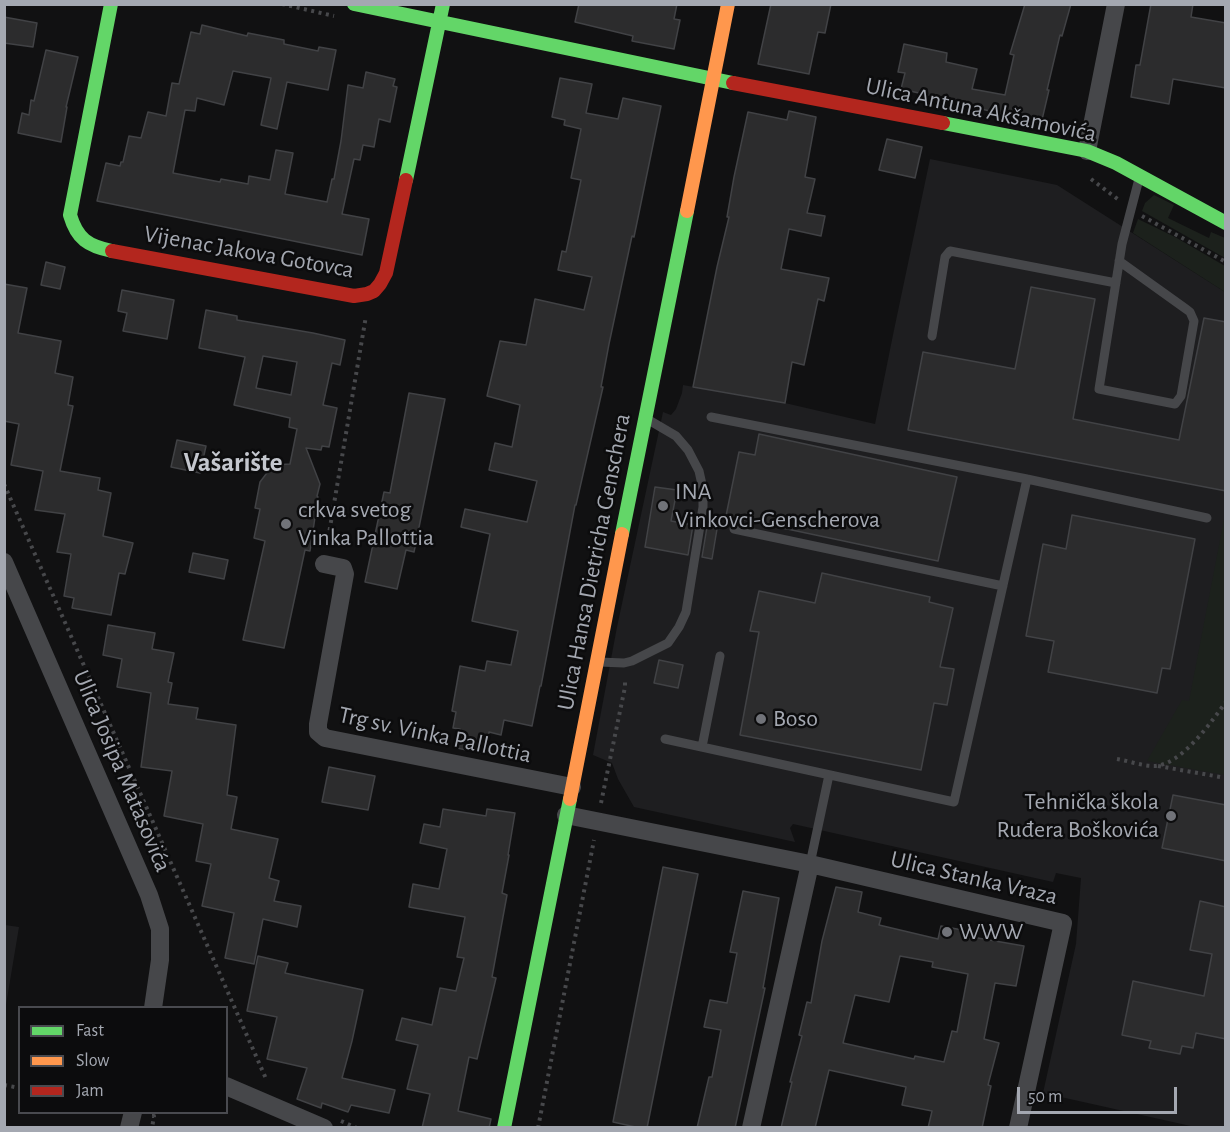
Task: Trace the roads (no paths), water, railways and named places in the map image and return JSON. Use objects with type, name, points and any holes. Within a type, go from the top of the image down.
[{"type":"street","name":"Vijenac Jakova Gotovca","points":[[111,4],[70,215],[75,231],[84,241],[98,248],[354,296],[370,294],[380,287],[386,273],[443,4]]},
{"type":"street","points":[[354,4],[713,79]]},
{"type":"street","name":"Ulica Hansa Dietricha Genschera","points":[[504,1128],[728,4]]},
{"type":"street","points":[[1087,151],[1116,4]]},
{"type":"street","name":"Ulica Antuna Akšamovića","points":[[713,79],[1087,151],[1116,163],[1226,223]]},
{"type":"street","name":"Ulica Josipa Matasovića","points":[[4,562],[149,895],[160,929],[160,960],[153,1006]]},
{"type":"street","name":"Trg sv. Vinka Pallottia","points":[[324,564],[343,568],[345,574],[318,732],[325,738],[572,788]]},
{"type":"street","name":"Ulica Stanka Vraza","points":[[566,815],[810,864],[1063,923],[1018,1128]]},
{"type":"street","points":[[751,1128],[810,864]]},
{"type":"street","points":[[228,1087],[330,1123]]},
{"type":"lane","points":[[1119,261],[1190,312],[1194,321],[1181,396],[1175,404],[1099,389],[1116,283],[1119,261],[1122,243],[1139,176]]},
{"type":"lane","points":[[932,336],[945,257],[950,251],[1116,283]]},
{"type":"lane","points":[[711,417],[1027,479],[1207,518]]},
{"type":"lane","points":[[597,662],[632,661],[668,643],[686,612],[704,489],[699,471],[688,450],[676,436],[645,418]]},
{"type":"lane","points":[[665,739],[954,802],[1027,479]]},
{"type":"lane","points":[[734,529],[1003,586]]},
{"type":"lane","points":[[702,747],[720,656]]},
{"type":"lane","points":[[810,864],[829,775]]},
{"type":"place","name":"INA Vinkovci-Genscherova","points":[[663,506]]},
{"type":"place","name":"crkva svetog Vinka Pallottia","points":[[286,524]]},
{"type":"place","name":"Boso","points":[[761,719]]},
{"type":"place","name":"Tehnička škola Ruđera Boškovića","points":[[1171,816]]},
{"type":"place","name":"WWW","points":[[947,932]]},
{"type":"district","name":"Vašarište","points":[[233,463]]}]
